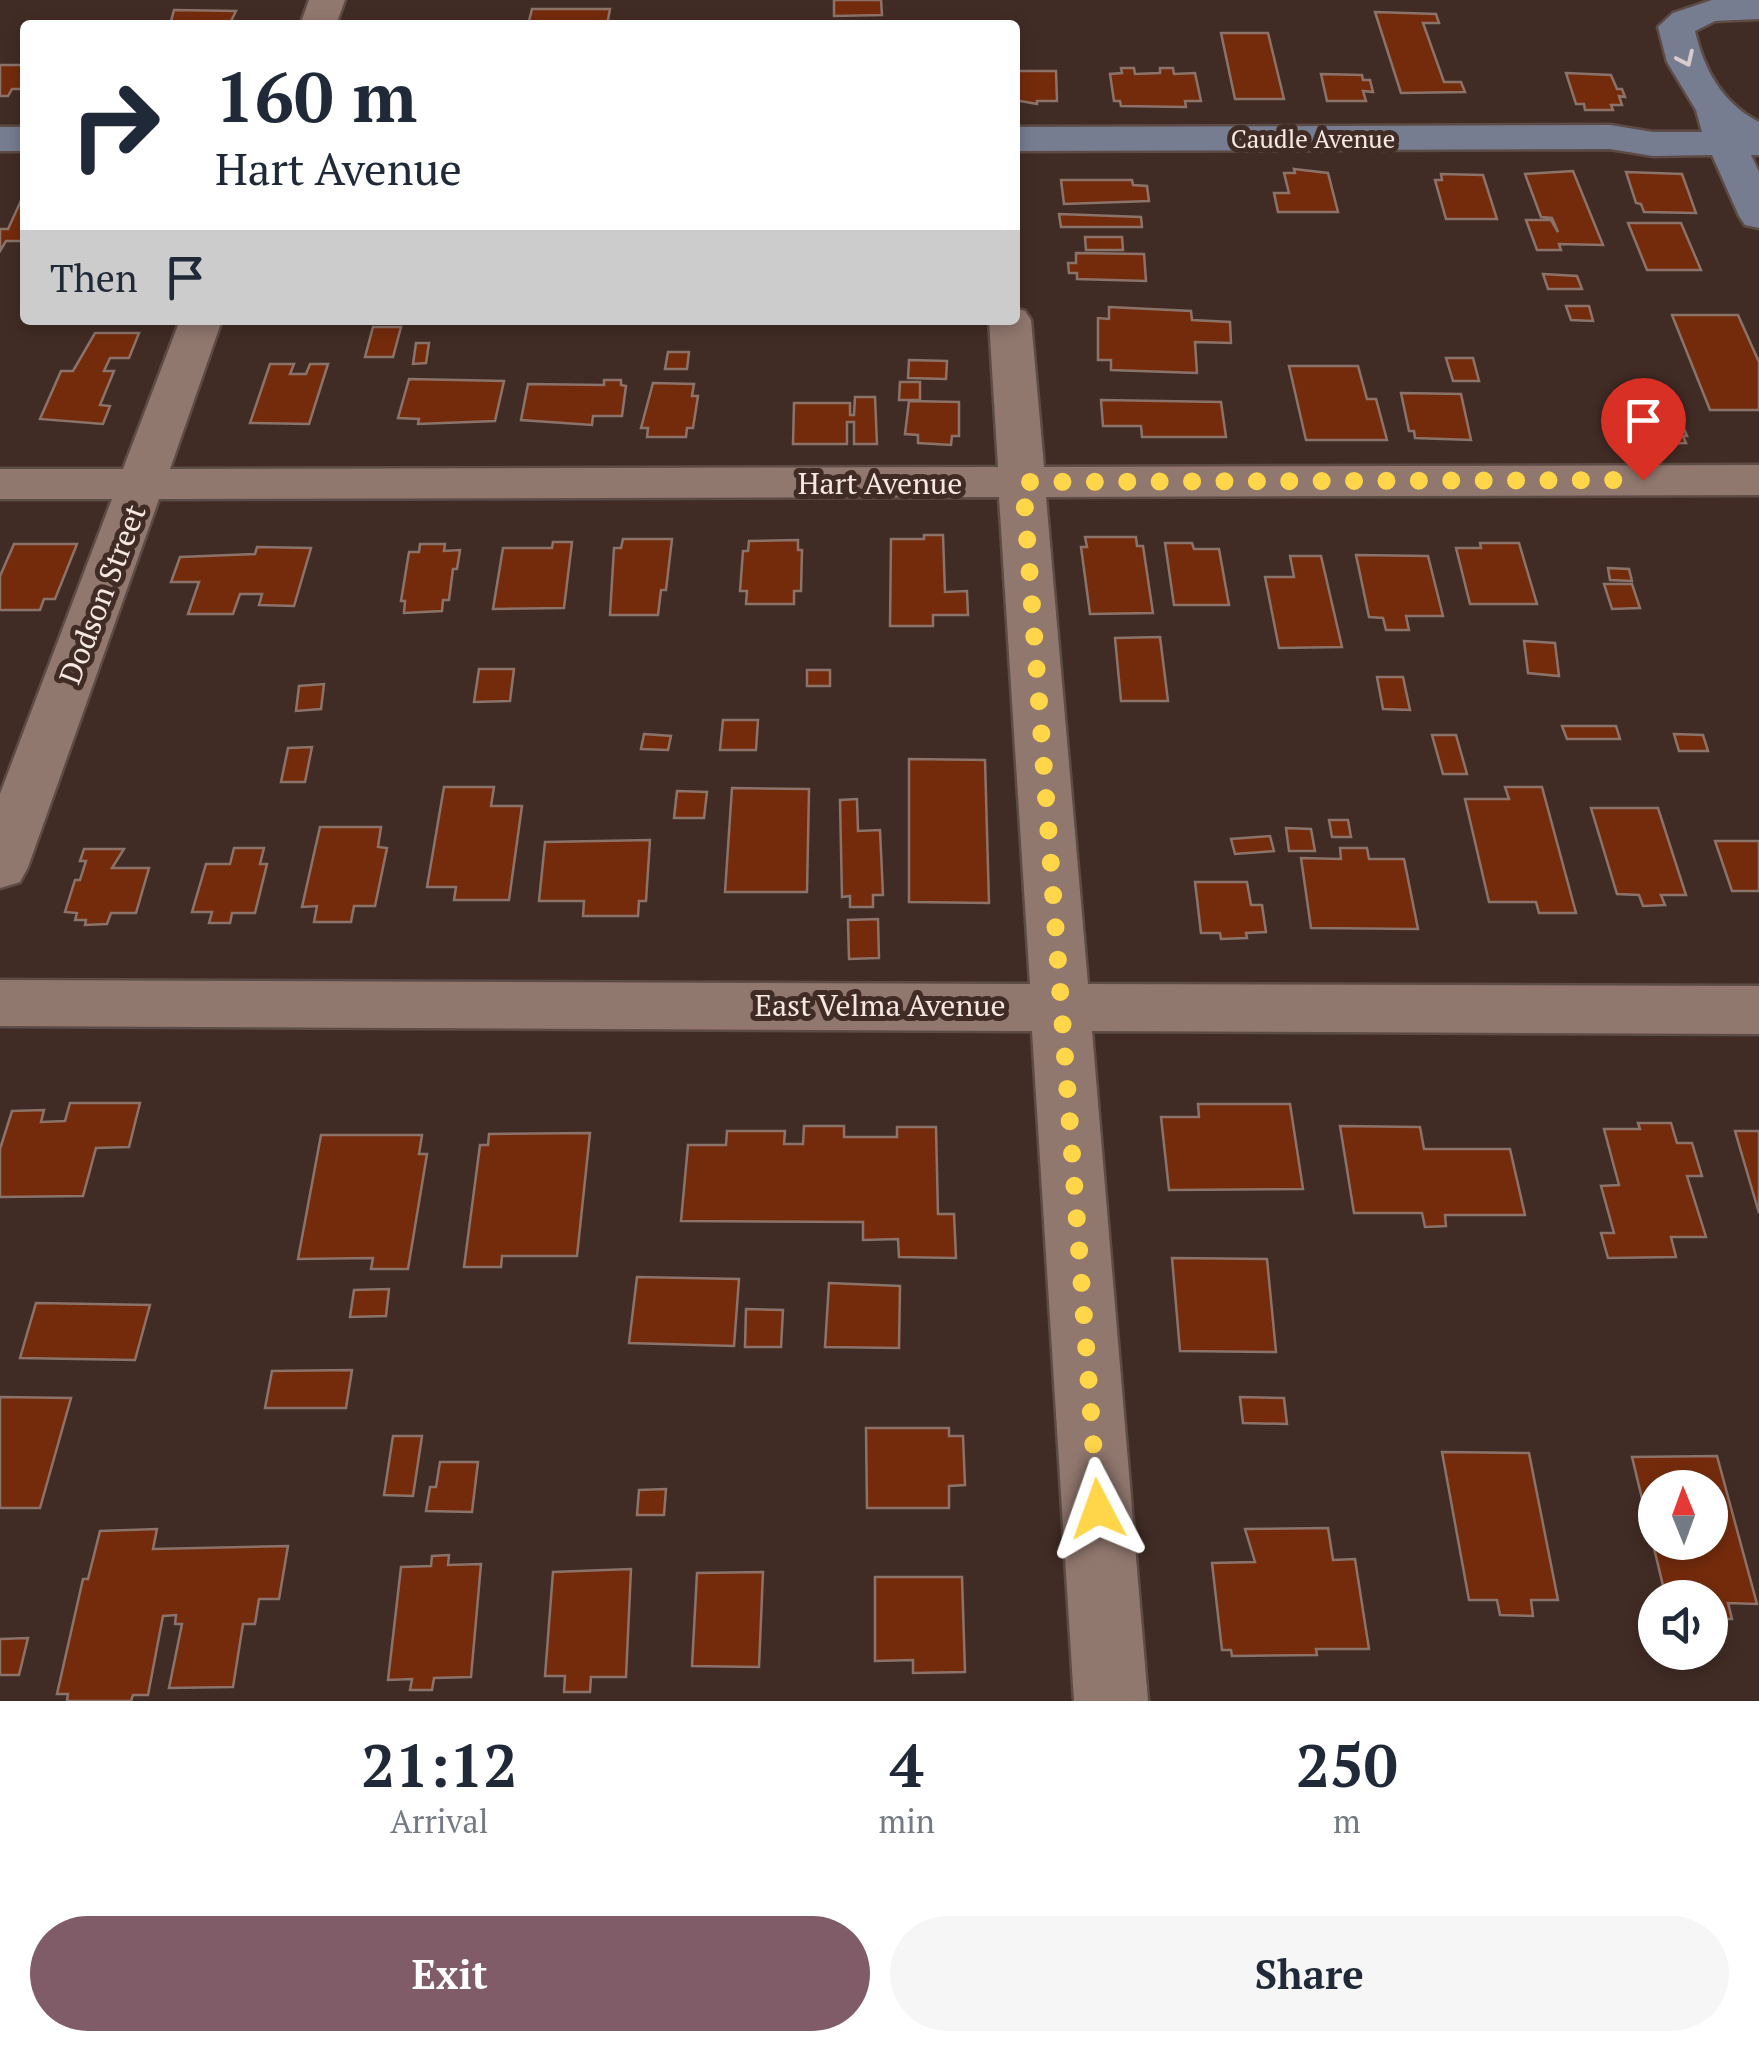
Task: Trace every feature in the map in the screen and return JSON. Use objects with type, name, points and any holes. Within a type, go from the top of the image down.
[{"type":"street","points":[[1759,8],[1718,8],[1692,14],[1676,27],[1679,44],[1710,106],[1750,145],[1759,167]]},
{"type":"street","name":"Caudle Avenue","points":[[1610,137],[1710,106]]},
{"type":"street","name":"Caudle Avenue","points":[[1020,139],[1610,137],[1652,144],[1750,145]]},
{"type":"street","points":[[1750,145],[1759,216]]},
{"type":"street","name":"Dodson Street","points":[[0,867],[144,484],[198,325]]},
{"type":"street","points":[[1010,325],[1111,1701]]},
{"type":"street","name":"Hart Avenue","points":[[0,484],[1759,480]]},
{"type":"street","name":"East Velma Avenue","points":[[0,1002],[1759,1010]]},
{"type":"building","points":[[834,0],[881,0],[882,15],[834,16]]},
{"type":"building","points":[[532,9],[610,9],[608,20],[529,20]]},
{"type":"building","points":[[174,10],[236,11],[232,20],[171,20]]},
{"type":"building","points":[[1375,12],[1436,14],[1439,23],[1423,23],[1444,82],[1461,82],[1465,92],[1401,93]]},
{"type":"building","points":[[1221,33],[1268,33],[1284,99],[1235,99]]},
{"type":"building","points":[[0,65],[20,65],[20,89],[0,96]]},
{"type":"building","points":[[1121,68],[1134,68],[1135,74],[1160,73],[1160,68],[1173,68],[1174,74],[1195,73],[1201,101],[1185,101],[1186,107],[1121,106],[1120,101],[1114,101],[1110,74],[1122,73]]},
{"type":"building","points":[[1020,71],[1056,71],[1057,101],[1037,104],[1020,101]]},
{"type":"building","points":[[1566,73],[1611,75],[1625,97],[1619,96],[1622,105],[1611,105],[1613,110],[1585,110],[1584,104],[1576,104]]},
{"type":"building","points":[[1321,74],[1362,75],[1363,80],[1370,80],[1373,92],[1363,91],[1366,101],[1327,101]]},
{"type":"building","points":[[1294,169],[1328,173],[1338,212],[1278,212],[1274,193],[1289,193],[1284,173],[1295,173]]},
{"type":"building","points":[[1573,171],[1603,245],[1559,244],[1561,250],[1537,250],[1526,220],[1551,220],[1558,232],[1552,218],[1541,217],[1525,174]]},
{"type":"building","points":[[1626,172],[1682,174],[1696,213],[1644,212],[1641,204],[1636,203]]},
{"type":"building","points":[[1441,174],[1483,175],[1497,219],[1446,219],[1435,180],[1442,180]]},
{"type":"building","points":[[1061,180],[1132,180],[1133,185],[1147,186],[1149,201],[1064,204]]},
{"type":"building","points":[[20,203],[20,241],[6,241],[0,251],[0,229],[8,229]]},
{"type":"building","points":[[1059,214],[1141,217],[1142,227],[1061,227]]},
{"type":"building","points":[[1628,223],[1681,223],[1701,270],[1647,270]]},
{"type":"building","points":[[1085,237],[1122,237],[1123,250],[1086,250]]},
{"type":"building","points":[[1076,253],[1144,254],[1146,281],[1077,279],[1077,273],[1069,273],[1068,263],[1076,263]]},
{"type":"building","points":[[1543,274],[1577,276],[1582,289],[1548,289]]},
{"type":"building","points":[[1566,306],[1589,306],[1593,321],[1571,320]]},
{"type":"building","points":[[1109,307],[1191,311],[1192,320],[1230,322],[1231,343],[1195,342],[1197,373],[1111,370],[1111,360],[1098,360],[1098,318],[1109,319]]},
{"type":"building","points":[[1672,315],[1738,315],[1759,362],[1759,410],[1710,410]]},
{"type":"building","points":[[373,327],[401,327],[393,357],[365,357]]},
{"type":"building","points":[[95,333],[139,333],[129,358],[110,358],[104,371],[114,371],[100,405],[110,406],[103,424],[40,419],[61,371],[73,371]]},
{"type":"building","points":[[416,343],[429,343],[426,363],[413,364]]},
{"type":"building","points":[[668,352],[689,352],[687,369],[665,369]]},
{"type":"building","points":[[1446,358],[1473,358],[1479,381],[1453,381]]},
{"type":"building","points":[[909,360],[947,361],[946,379],[908,378]]},
{"type":"building","points":[[270,364],[294,364],[290,374],[306,374],[310,364],[328,364],[309,424],[250,423]]},
{"type":"building","points":[[1289,366],[1358,366],[1367,399],[1376,399],[1387,440],[1306,440]]},
{"type":"building","points":[[409,379],[504,381],[495,421],[418,424],[419,419],[398,418]]},
{"type":"building","points":[[604,380],[621,380],[621,385],[626,386],[622,416],[593,416],[592,425],[521,420],[528,384],[604,385]]},
{"type":"building","points":[[900,382],[920,382],[920,400],[899,400]]},
{"type":"building","points":[[653,383],[694,384],[692,396],[698,396],[693,428],[687,428],[686,437],[647,437],[648,428],[641,428]]},
{"type":"building","points":[[1668,391],[1687,436],[1683,436],[1686,443],[1654,444],[1651,436],[1631,437],[1619,406],[1612,399],[1618,399],[1615,392]]},
{"type":"building","points":[[1401,393],[1461,394],[1471,440],[1415,438],[1414,431],[1409,431]]},
{"type":"building","points":[[855,397],[875,397],[877,444],[854,444],[854,422],[847,422],[847,444],[793,444],[794,403],[850,403],[850,415],[854,415]]},
{"type":"building","points":[[1101,400],[1221,402],[1226,437],[1142,437],[1141,426],[1103,426]]},
{"type":"building","points":[[909,401],[959,402],[959,436],[952,436],[951,445],[918,443],[918,435],[905,434]]},
{"type":"building","points":[[924,535],[943,535],[945,592],[967,591],[968,615],[933,615],[933,626],[890,626],[891,539],[924,539]]},
{"type":"building","points":[[1085,537],[1136,537],[1137,546],[1143,546],[1153,613],[1090,614],[1081,547],[1087,547]]},
{"type":"building","points":[[623,539],[672,539],[666,590],[661,590],[658,615],[610,615],[614,548],[621,548]]},
{"type":"building","points":[[798,540],[798,550],[802,550],[801,591],[794,591],[794,604],[746,604],[747,591],[740,591],[743,551],[748,551],[749,541]]},
{"type":"building","points":[[553,542],[572,542],[564,608],[493,609],[503,548],[552,548]]},
{"type":"building","points":[[1165,543],[1219,549],[1229,605],[1174,605]]},
{"type":"building","points":[[1480,543],[1519,543],[1537,604],[1470,604],[1456,548],[1481,548]]},
{"type":"building","points":[[14,544],[77,544],[55,599],[44,599],[40,610],[0,610],[0,576]]},
{"type":"building","points":[[420,544],[445,544],[444,551],[460,550],[457,569],[453,569],[449,600],[443,600],[442,611],[404,613],[405,601],[401,601],[409,552],[419,552]]},
{"type":"building","points":[[257,547],[311,548],[294,606],[259,605],[262,594],[240,594],[233,614],[188,614],[199,582],[171,582],[180,557],[255,554]]},
{"type":"building","points":[[1356,555],[1428,556],[1443,616],[1406,616],[1409,630],[1386,630],[1383,618],[1369,617]]},
{"type":"building","points":[[1290,556],[1321,556],[1342,647],[1279,648],[1265,577],[1294,577]]},
{"type":"building","points":[[1608,568],[1629,569],[1632,581],[1610,580]]},
{"type":"building","points":[[1604,584],[1632,584],[1640,608],[1612,609]]},
{"type":"building","points":[[1160,637],[1168,701],[1121,701],[1115,638]]},
{"type":"building","points":[[1524,641],[1555,643],[1559,676],[1528,673]]},
{"type":"building","points":[[479,669],[514,669],[510,701],[474,702]]},
{"type":"building","points":[[807,670],[830,670],[830,686],[807,686]]},
{"type":"building","points":[[1377,677],[1403,677],[1410,710],[1383,709]]},
{"type":"building","points":[[324,684],[321,709],[296,711],[299,686]]},
{"type":"building","points":[[723,720],[758,720],[756,750],[720,750]]},
{"type":"building","points":[[1562,726],[1616,726],[1620,739],[1567,739]]},
{"type":"building","points":[[644,734],[671,736],[668,750],[641,749]]},
{"type":"building","points":[[1674,734],[1703,735],[1708,751],[1679,751]]},
{"type":"building","points":[[1432,735],[1456,735],[1467,774],[1443,774]]},
{"type":"building","points":[[312,747],[305,782],[281,782],[288,748]]},
{"type":"building","points":[[909,759],[985,760],[989,903],[909,902]]},
{"type":"building","points":[[444,787],[494,787],[491,806],[522,806],[509,900],[454,900],[456,887],[427,887]]},
{"type":"building","points":[[1505,787],[1542,787],[1576,913],[1539,913],[1536,902],[1489,902],[1465,799],[1509,799]]},
{"type":"building","points":[[732,788],[809,789],[807,892],[725,892]]},
{"type":"building","points":[[677,791],[707,792],[704,818],[674,818]]},
{"type":"building","points":[[857,799],[858,831],[880,830],[883,895],[873,895],[873,907],[850,907],[850,896],[842,897],[840,800]]},
{"type":"building","points":[[1591,808],[1658,808],[1686,895],[1661,895],[1665,905],[1643,906],[1639,895],[1617,894]]},
{"type":"building","points":[[1329,820],[1348,820],[1351,837],[1332,837]]},
{"type":"building","points":[[320,827],[381,827],[378,847],[387,848],[375,906],[354,906],[351,922],[314,922],[317,906],[302,907]]},
{"type":"building","points":[[1286,828],[1311,829],[1315,851],[1289,851]]},
{"type":"building","points":[[1270,836],[1274,851],[1235,854],[1231,839]]},
{"type":"building","points":[[650,840],[646,901],[639,901],[638,916],[583,916],[584,901],[539,901],[545,842]]},
{"type":"building","points":[[1715,841],[1759,841],[1759,891],[1732,891]]},
{"type":"building","points":[[234,848],[264,848],[260,864],[267,864],[255,913],[232,913],[230,923],[209,923],[212,912],[192,912],[206,864],[230,864]]},
{"type":"building","points":[[1340,848],[1367,848],[1369,859],[1404,859],[1418,929],[1311,928],[1301,858],[1341,859]]},
{"type":"building","points":[[84,849],[124,849],[112,868],[149,868],[136,913],[111,913],[107,924],[85,925],[86,920],[75,920],[77,913],[65,912],[86,861],[80,861]]},
{"type":"building","points":[[1195,882],[1247,882],[1251,905],[1262,905],[1266,932],[1246,933],[1247,938],[1221,939],[1220,933],[1201,933]]},
{"type":"building","points":[[878,919],[879,958],[849,959],[848,920]]},
{"type":"building","points":[[70,1103],[140,1103],[129,1147],[96,1148],[83,1196],[0,1197],[0,1149],[12,1111],[44,1110],[41,1122],[65,1121]]},
{"type":"building","points":[[1198,1104],[1290,1104],[1303,1189],[1169,1190],[1161,1117],[1199,1117]]},
{"type":"building","points":[[1638,1123],[1671,1123],[1677,1143],[1692,1143],[1702,1176],[1687,1176],[1706,1237],[1671,1237],[1676,1257],[1608,1258],[1601,1233],[1614,1233],[1601,1186],[1619,1185],[1604,1129],[1640,1129]]},
{"type":"building","points":[[804,1126],[844,1126],[844,1137],[897,1137],[897,1127],[936,1127],[938,1214],[954,1214],[956,1258],[899,1257],[898,1239],[863,1240],[863,1222],[681,1221],[688,1145],[726,1145],[727,1131],[785,1131],[784,1144],[803,1144]]},
{"type":"building","points":[[1340,1126],[1420,1127],[1424,1149],[1510,1149],[1525,1215],[1445,1215],[1446,1226],[1425,1227],[1422,1213],[1354,1213]]},
{"type":"building","points":[[1735,1131],[1759,1131],[1759,1213]]},
{"type":"building","points":[[590,1133],[577,1256],[502,1256],[501,1267],[464,1267],[480,1145],[488,1145],[489,1134]]},
{"type":"building","points":[[321,1135],[422,1135],[419,1154],[427,1154],[408,1269],[371,1269],[373,1258],[298,1259]]},
{"type":"building","points":[[1172,1258],[1267,1259],[1276,1352],[1180,1351]]},
{"type":"building","points":[[637,1277],[739,1279],[734,1346],[629,1343]]},
{"type":"building","points":[[829,1283],[900,1286],[899,1348],[825,1347]]},
{"type":"building","points":[[389,1289],[386,1316],[350,1317],[354,1290]]},
{"type":"building","points":[[36,1303],[150,1305],[135,1360],[20,1358]]},
{"type":"building","points":[[746,1309],[783,1310],[781,1347],[745,1347]]},
{"type":"building","points":[[352,1370],[346,1408],[265,1408],[272,1371]]},
{"type":"building","points":[[0,1397],[71,1398],[40,1508],[0,1508]]},
{"type":"building","points":[[1240,1397],[1284,1398],[1287,1424],[1243,1423]]},
{"type":"building","points":[[866,1428],[949,1428],[949,1436],[963,1436],[965,1485],[949,1486],[949,1508],[867,1508]]},
{"type":"building","points":[[393,1436],[422,1436],[413,1496],[384,1495]]},
{"type":"building","points":[[1442,1452],[1529,1453],[1558,1600],[1531,1600],[1533,1616],[1500,1615],[1497,1600],[1469,1600]]},
{"type":"building","points":[[1717,1456],[1721,1470],[1638,1470],[1638,1482],[1632,1457]]},
{"type":"building","points":[[440,1462],[478,1462],[472,1512],[426,1511],[430,1487],[436,1487]]},
{"type":"building","points":[[666,1489],[664,1515],[637,1515],[639,1490]]},
{"type":"building","points":[[1728,1497],[1757,1604],[1728,1603],[1728,1580],[1662,1580],[1657,1560],[1728,1560]]},
{"type":"building","points":[[1328,1528],[1333,1560],[1355,1559],[1369,1649],[1316,1649],[1317,1655],[1232,1656],[1231,1650],[1222,1650],[1212,1563],[1255,1562],[1245,1529]]},
{"type":"building","points":[[157,1529],[153,1549],[288,1546],[279,1599],[259,1599],[255,1624],[243,1624],[233,1687],[169,1688],[182,1624],[175,1624],[176,1615],[163,1616],[148,1695],[133,1695],[131,1701],[67,1701],[68,1694],[57,1694],[83,1579],[88,1579],[100,1531]]},
{"type":"building","points":[[449,1555],[448,1565],[481,1564],[471,1677],[434,1678],[432,1690],[410,1690],[412,1679],[388,1680],[401,1567],[431,1566],[432,1556]]},
{"type":"building","points":[[631,1569],[626,1677],[591,1677],[590,1692],[564,1692],[565,1676],[545,1676],[553,1572]]},
{"type":"building","points":[[763,1572],[759,1667],[692,1666],[697,1573]]},
{"type":"building","points":[[875,1577],[962,1577],[965,1672],[913,1673],[913,1660],[875,1661]]},
{"type":"building","points":[[28,1638],[19,1675],[0,1675],[0,1639]]},
{"type":"route","points":[[1098,1509],[1023,482],[1643,480]]}]
